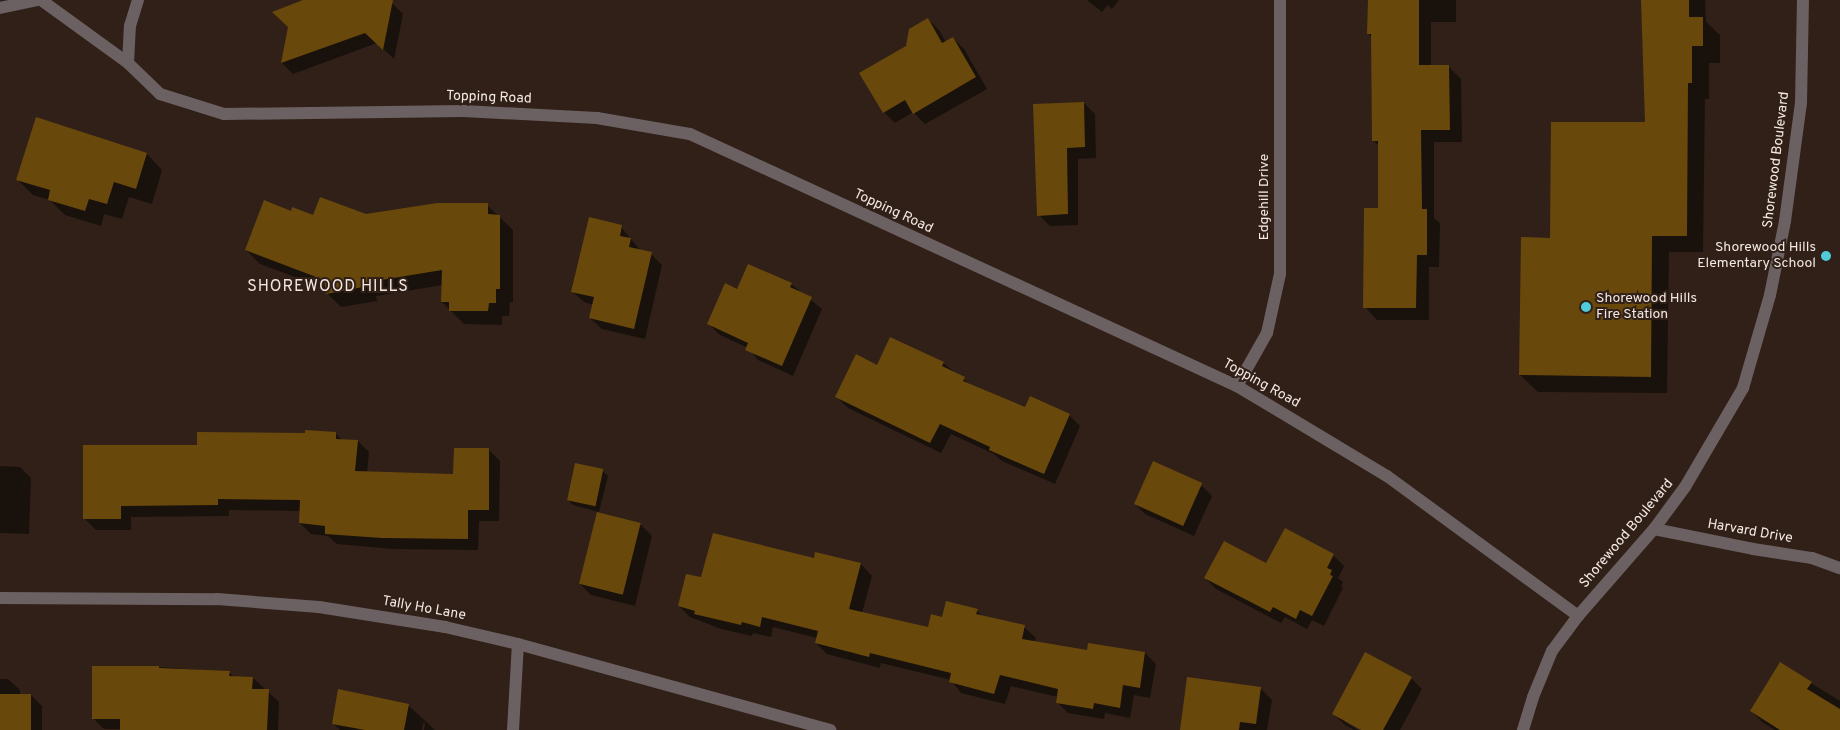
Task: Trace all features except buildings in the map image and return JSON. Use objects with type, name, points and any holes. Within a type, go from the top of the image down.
[{"type":"street","points":[[0,8],[38,0]]},
{"type":"street","name":"Topping Road","points":[[42,0],[128,63],[160,94],[224,114],[464,110],[597,118],[690,134],[1237,386],[1387,476],[1578,616]]},
{"type":"street","points":[[128,63],[130,26],[138,0]]},
{"type":"street","name":"Edgehill Drive","points":[[1237,386],[1266,333],[1280,274],[1280,0]]},
{"type":"street","name":"Shorewood Boulevard","points":[[1523,730],[1533,697],[1552,651],[1578,616],[1654,529],[1696,470],[1743,388],[1770,296],[1785,221],[1800,114],[1803,0]]},
{"type":"street","name":"Harvard Drive","points":[[1654,529],[1753,549],[1812,558],[1840,568]]},
{"type":"street","name":"Tally Ho Lane","points":[[0,598],[217,599],[319,607],[444,627],[518,644],[830,730]]},
{"type":"street","points":[[513,730],[518,644]]},
{"type":"place","name":"Shorewood Hills Elementary School","points":[[1826,256]]},
{"type":"place","name":"Shorewood Hills Fire Station","points":[[1586,307]]},
{"type":"district","name":"SHOREWOOD HILLS","points":[[328,287]]}]
